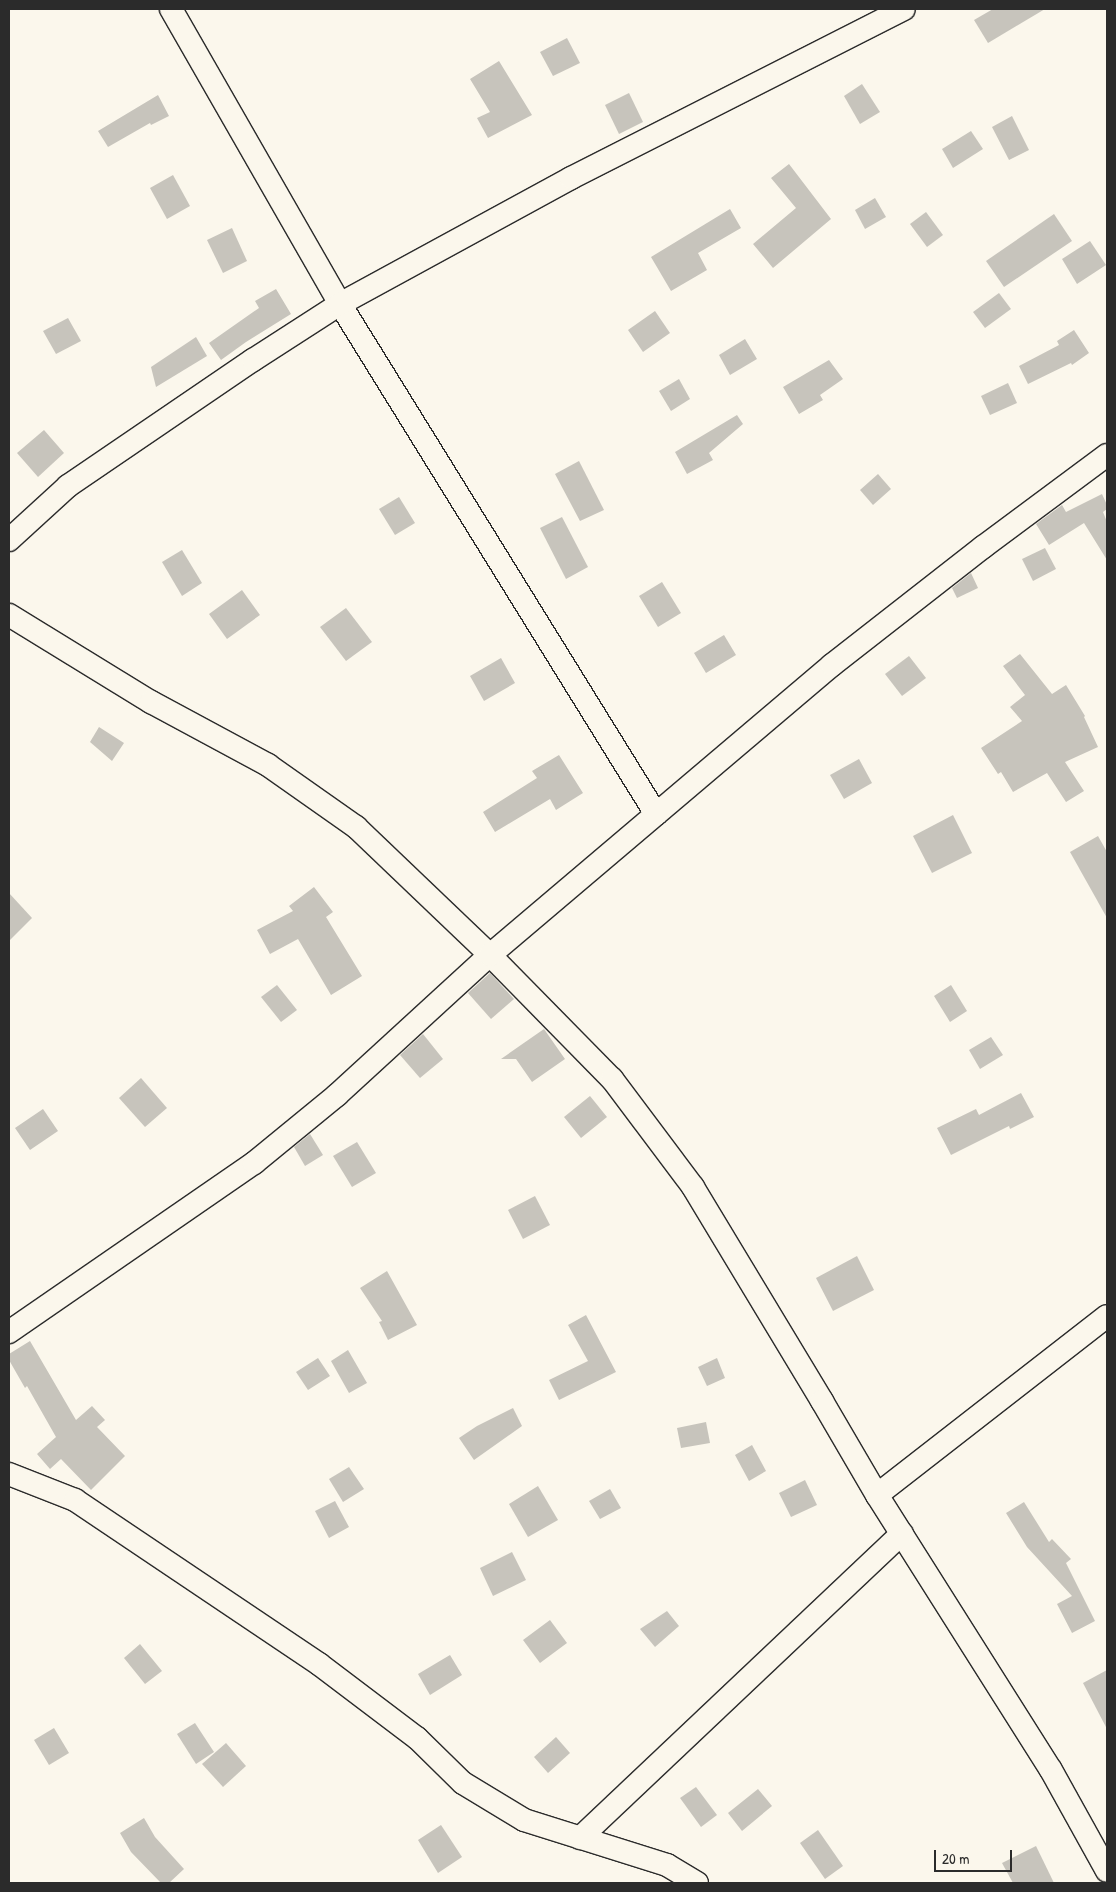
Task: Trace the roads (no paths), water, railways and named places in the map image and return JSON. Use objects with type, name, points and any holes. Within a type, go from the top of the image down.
[{"type":"street","points":[[171,9],[340,304],[656,814]]},
{"type":"street","points":[[9,540],[68,486],[253,360],[340,304],[571,178],[904,9]]},
{"type":"street","points":[[9,1332],[254,1163],[337,1095],[490,954],[840,660],[983,547],[1107,455]]},
{"type":"street","points":[[9,615],[151,702],[268,766],[356,827],[490,954],[612,1079],[693,1187],[822,1401],[876,1495],[1051,1770],[1106,1865]]},
{"type":"street","points":[[876,1495],[1107,1316]]},
{"type":"street","points":[[9,1474],[75,1500],[319,1664],[417,1738],[464,1783],[524,1820],[667,1865],[697,1883]]},
{"type":"street","points":[[580,1838],[902,1534]]}]
